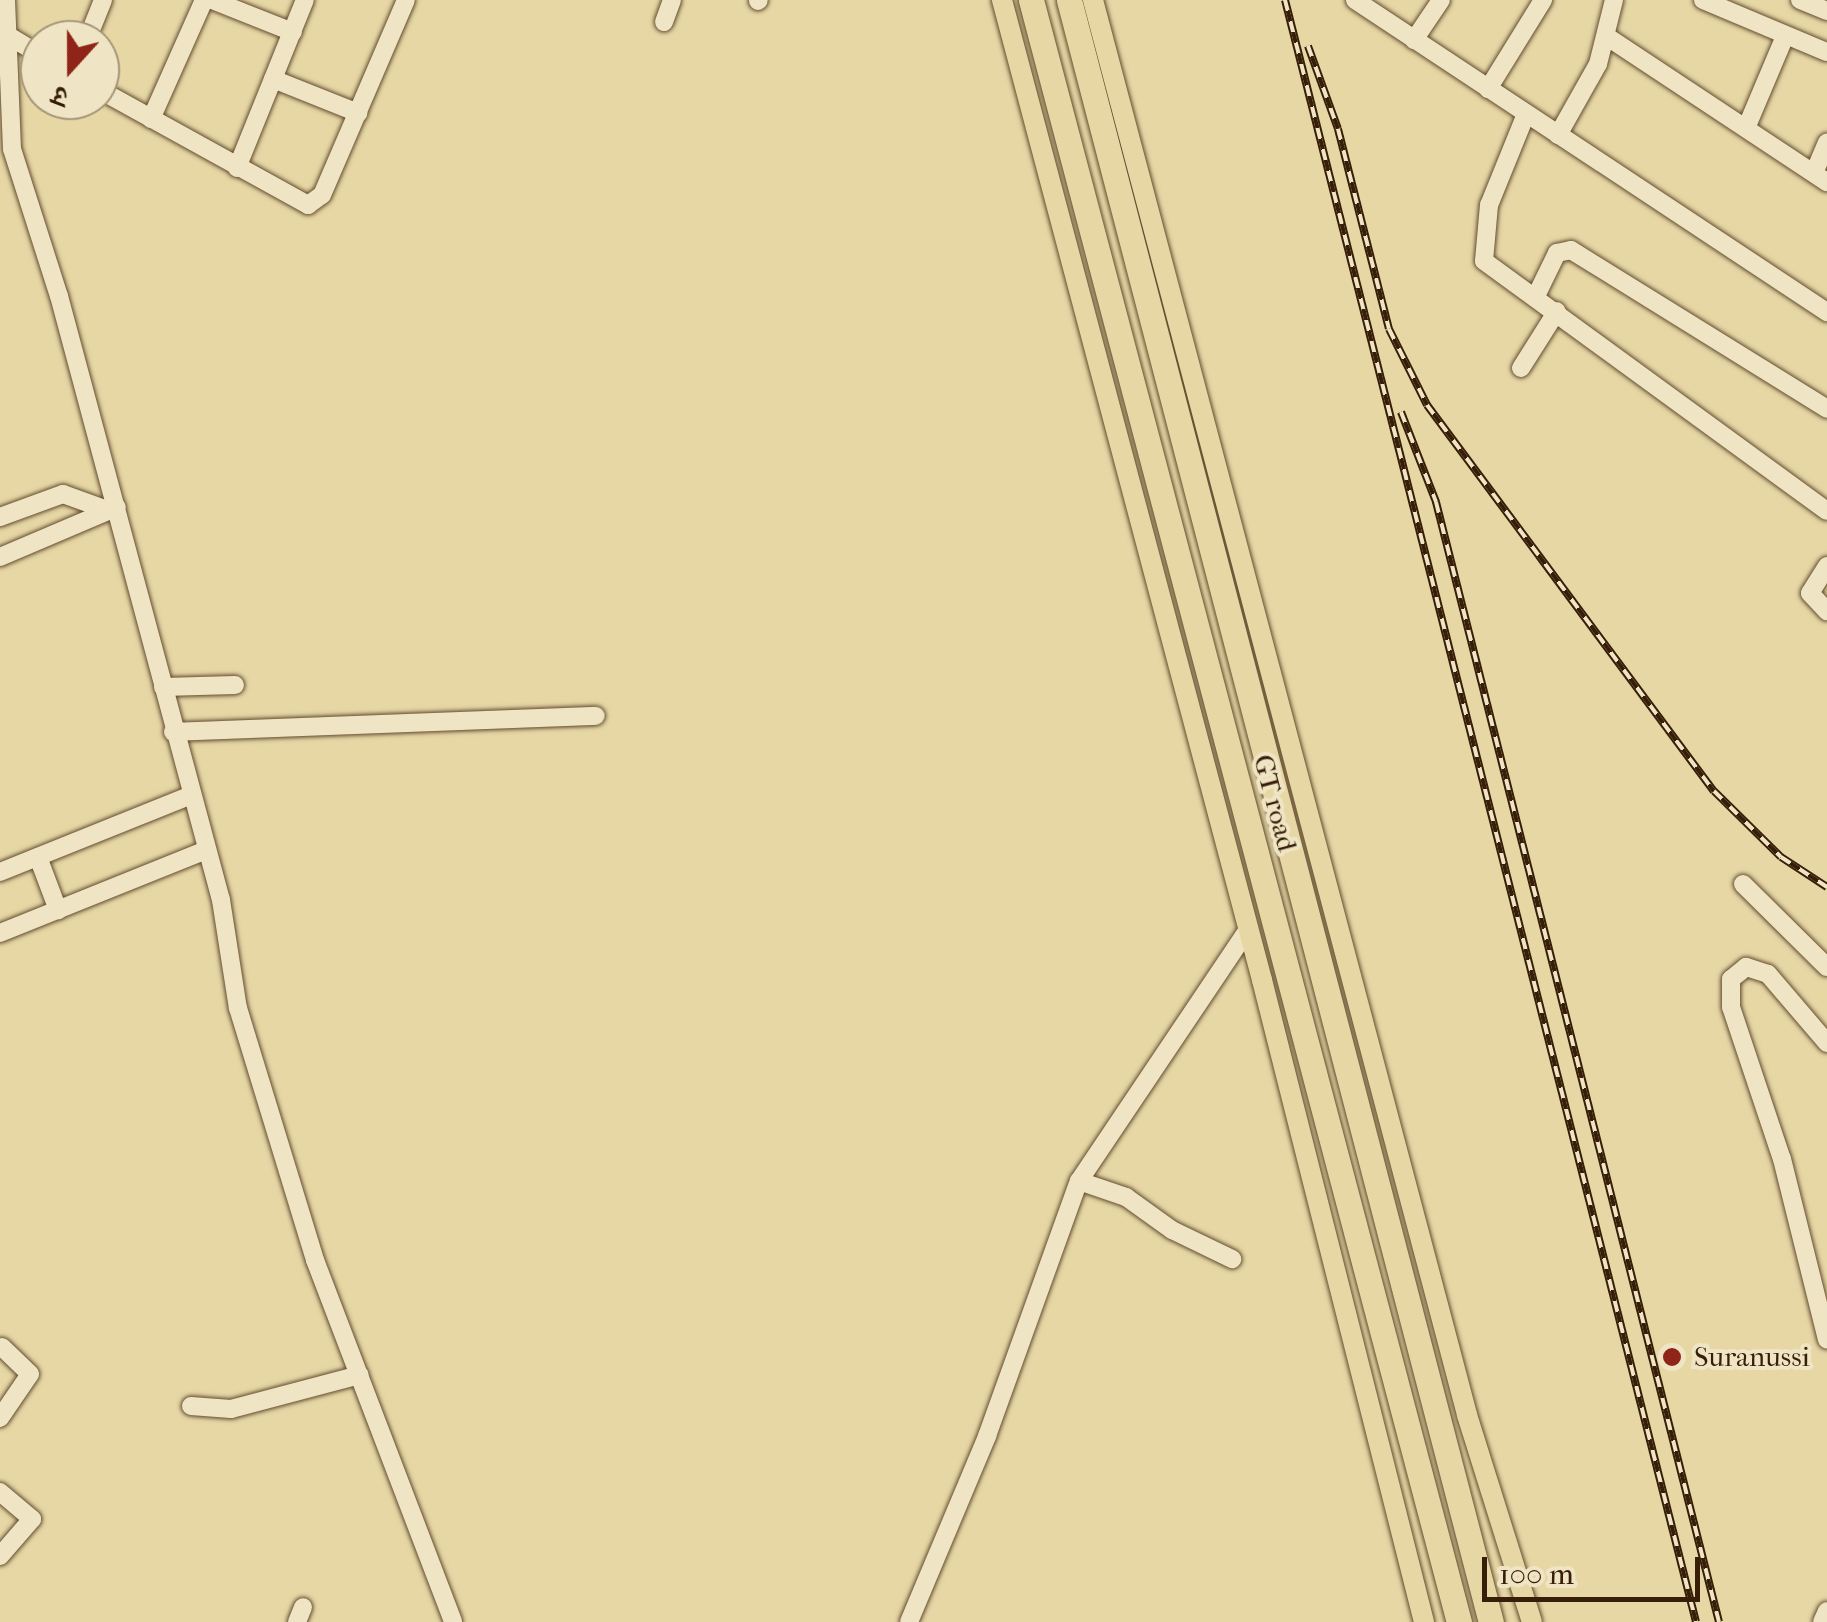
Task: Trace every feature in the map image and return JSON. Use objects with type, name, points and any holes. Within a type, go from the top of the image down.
[{"type":"highway","name":"GT road","points":[[1032,0],[1459,1622]]},
{"type":"highway","name":"GT road","points":[[1069,0],[1490,1622]]},
{"type":"main road","points":[[1002,0],[1249,928],[1424,1622]]},
{"type":"main road","points":[[1092,0],[1467,1415],[1532,1622]]},
{"type":"street","points":[[6,0],[12,149],[163,687],[204,850],[222,900],[243,1024],[315,1260],[454,1622]]},
{"type":"street","points":[[151,119],[204,0]]},
{"type":"street","points":[[212,0],[292,32]]},
{"type":"street","points":[[237,168],[305,0]]},
{"type":"street","points":[[120,101],[298,202],[316,202],[406,0]]},
{"type":"street","points":[[664,22],[672,0]]},
{"type":"street","points":[[1355,0],[1827,312]]},
{"type":"street","points":[[1414,40],[1441,0]]},
{"type":"street","points":[[1558,134],[1598,64],[1614,0]]},
{"type":"street","points":[[1703,0],[1827,52]]},
{"type":"street","points":[[1800,0],[1827,11]]},
{"type":"street","points":[[1488,89],[1535,3]]},
{"type":"street","points":[[7,35],[20,42]]},
{"type":"street","points":[[1606,36],[1821,178],[1827,143]]},
{"type":"street","points":[[1747,126],[1785,36]]},
{"type":"street","points":[[273,80],[358,113]]},
{"type":"street","points":[[1526,114],[1489,205],[1481,252],[1497,273],[1557,310],[1827,511]]},
{"type":"street","points":[[1536,296],[1557,253],[1570,250],[1827,409]]},
{"type":"street","points":[[1521,368],[1557,310]]},
{"type":"street","points":[[0,517],[63,494],[112,508]]},
{"type":"street","points":[[0,556],[112,508]]},
{"type":"street","points":[[1827,566],[1810,592],[1827,611]]},
{"type":"street","points":[[163,687],[235,685]]},
{"type":"street","points":[[173,732],[596,716]]},
{"type":"street","points":[[0,872],[189,796]]},
{"type":"street","points":[[0,933],[204,850]]},
{"type":"street","points":[[38,857],[58,910]]},
{"type":"street","points":[[1743,884],[1827,967]]},
{"type":"street","points":[[910,1622],[988,1436],[1079,1181],[1249,928]]},
{"type":"street","points":[[1827,1043],[1768,974],[1746,968],[1731,979],[1731,1007],[1782,1160],[1827,1338]]},
{"type":"street","points":[[1079,1181],[1126,1197],[1172,1230],[1232,1259]]},
{"type":"street","points":[[0,1418],[30,1374],[2,1348]]},
{"type":"street","points":[[191,1406],[239,1407],[360,1376]]},
{"type":"street","points":[[0,1492],[32,1518],[0,1556]]},
{"type":"street","points":[[1822,1622],[1827,1612]]},
{"type":"railway","points":[[1285,0],[1696,1622]]},
{"type":"railway","points":[[1308,46],[1338,129],[1389,329],[1427,405],[1714,791],[1781,857],[1827,887]]},
{"type":"railway","points":[[1401,412],[1436,502],[1719,1622]]},
{"type":"place","name":"Suranussi","points":[[1672,1357]]}]
